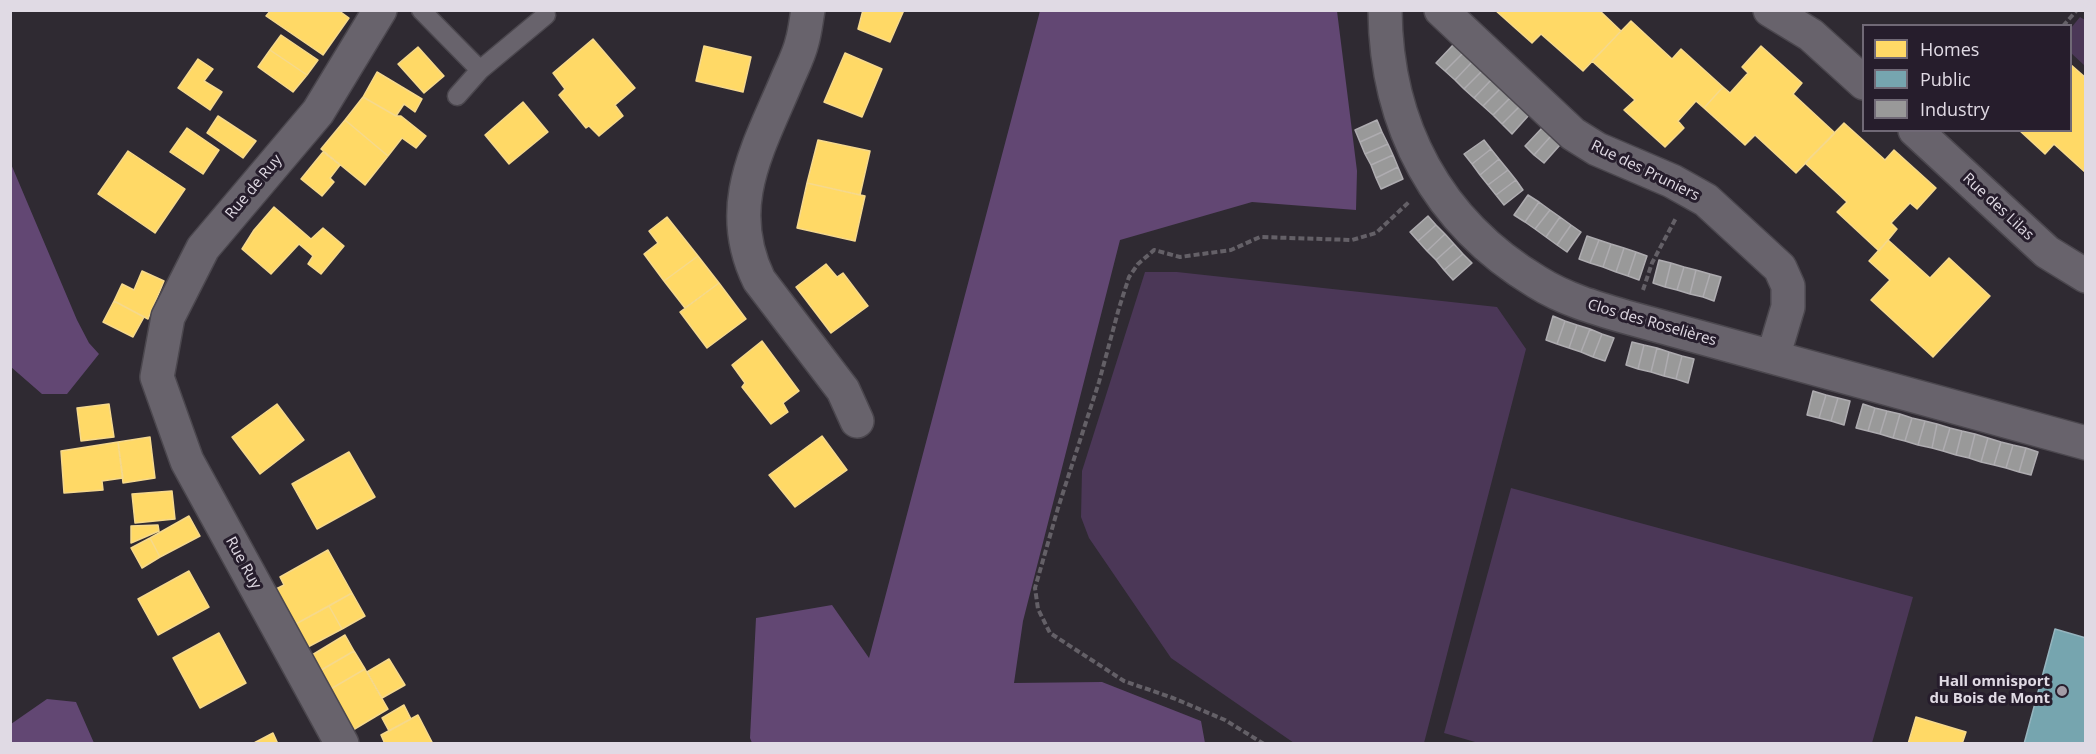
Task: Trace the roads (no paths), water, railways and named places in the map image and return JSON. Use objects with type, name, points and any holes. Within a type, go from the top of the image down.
[{"type":"street","name":"Rue de Ruy","points":[[157,377],[168,317],[203,248],[318,112],[380,10]]},
{"type":"street","points":[[808,10],[802,43],[752,163],[745,190],[743,219],[746,246],[759,280],[843,390],[857,421]]},
{"type":"street","name":"Clos des Roselières","points":[[1384,10],[1390,78],[1401,118],[1413,147],[1431,180],[1454,211],[1485,244],[1508,263],[1545,287],[1589,306],[2085,443]]},
{"type":"street","name":"Rue des Pruniers","points":[[1441,10],[1573,134],[1597,149],[1672,181],[1706,200],[1780,268],[1788,286],[1788,307],[1773,357]]},
{"type":"street","points":[[1770,10],[1811,35],[1862,82]]},
{"type":"street","name":"Rue des Lilas","points":[[1917,132],[2047,252],[2085,276]]},
{"type":"street","name":"Rue Ruy","points":[[157,377],[187,461],[342,744]]},
{"type":"lane","points":[[421,10],[480,70]]},
{"type":"lane","points":[[457,96],[480,70],[546,15]]},
{"type":"place","name":"Hall omnisport du Bois de Mont","points":[[2062,691]]}]
